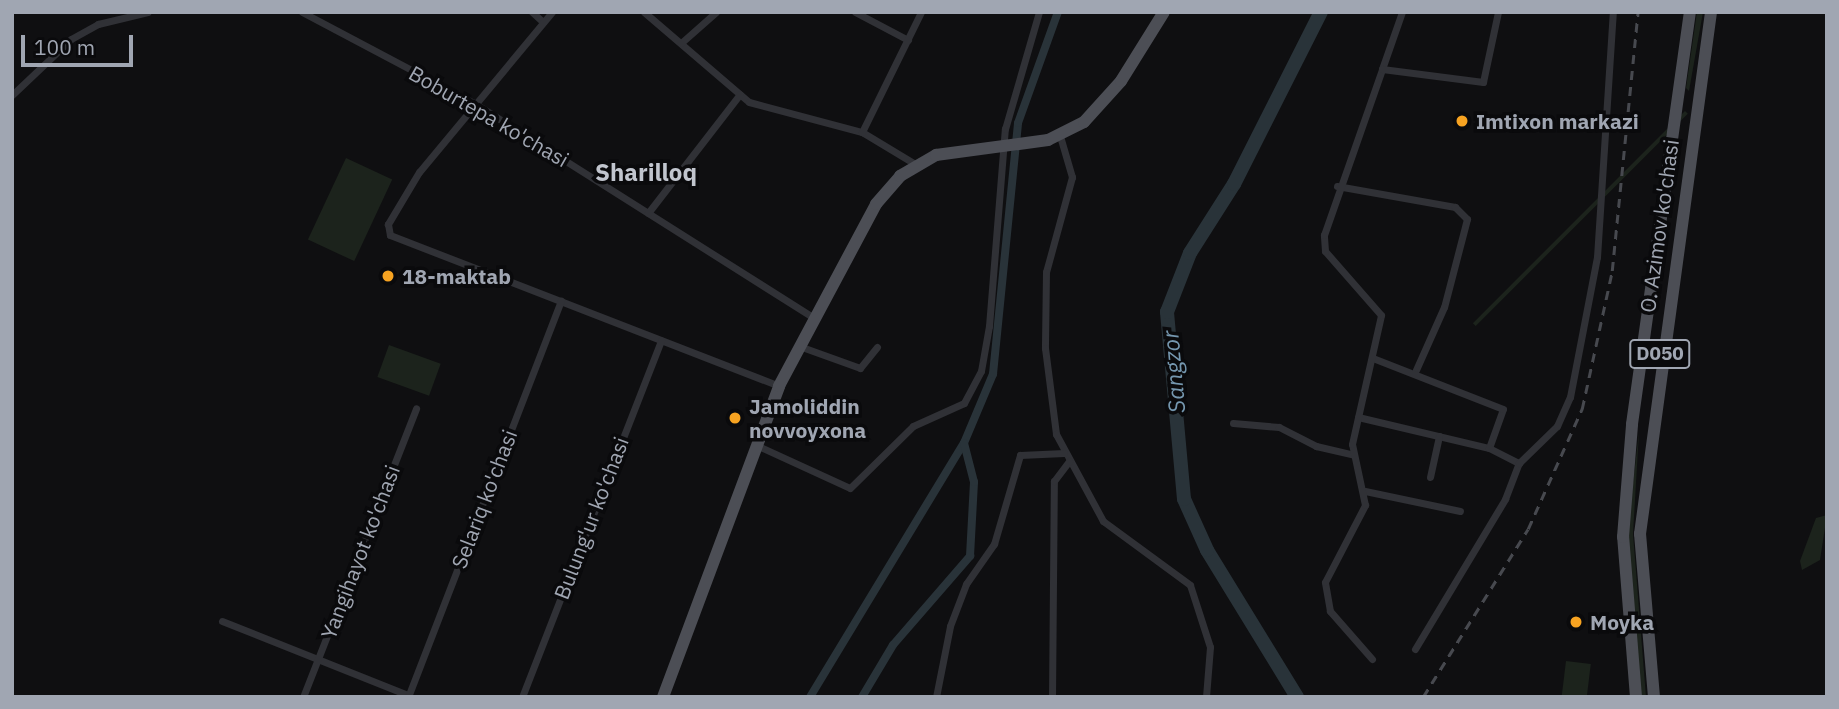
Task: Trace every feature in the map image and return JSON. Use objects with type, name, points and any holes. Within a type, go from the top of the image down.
[{"type":"main road","points":[[663,697],[779,386],[813,317],[876,204],[915,164],[959,148],[1004,142],[1035,142],[1060,136],[1104,103],[1164,12]]},
{"type":"main road","name":"D050","points":[[1636,697],[1623,537],[1632,424],[1690,12]]},
{"type":"main road","name":"O. Azimov ko'chasi","points":[[1654,697],[1640,534],[1650,426],[1710,12]]},
{"type":"main road","points":[[1679,89],[1687,99],[1698,92]]},
{"type":"main road","points":[[1632,424],[1643,417],[1650,426]]},
{"type":"street","points":[[12,95],[71,39],[98,24],[148,12]]},
{"type":"street","name":"Boburtepa ko'chasi","points":[[302,12],[474,103],[813,317]]},
{"type":"street","points":[[532,12],[544,22]]},
{"type":"street","points":[[552,12],[419,172],[388,224],[390,235],[779,386]]},
{"type":"street","points":[[644,12],[740,94],[862,132],[915,164]]},
{"type":"street","points":[[681,43],[716,12]]},
{"type":"street","points":[[855,12],[908,40]]},
{"type":"street","points":[[862,132],[921,12]]},
{"type":"street","points":[[756,445],[850,488],[913,426],[964,403],[981,371],[989,326],[1004,142],[1039,12]]},
{"type":"street","points":[[1372,659],[1330,611],[1325,582],[1365,505],[1365,491],[1352,454],[1381,315],[1325,251],[1337,186],[1402,12]]},
{"type":"street","points":[[1382,69],[1483,82],[1498,12]]},
{"type":"street","points":[[1415,649],[1505,499],[1519,463],[1557,426],[1587,323],[1613,12]]},
{"type":"street","points":[[648,213],[740,94]]},
{"type":"street","points":[[1060,136],[1072,177],[1046,272],[1045,348],[1064,453],[1103,521],[1190,585],[1210,647],[1206,697]]},
{"type":"street","points":[[1337,186],[1455,207],[1467,219],[1444,307],[1416,370]]},
{"type":"street","name":"Selariq ko'chasi","points":[[408,696],[561,301]]},
{"type":"street","name":"Bulung'ur ko'chasi","points":[[522,697],[661,340]]},
{"type":"street","points":[[798,346],[860,368],[877,347]]},
{"type":"street","points":[[1373,358],[1416,370],[1503,409],[1489,448]]},
{"type":"street","name":"Yangihayot ko'chasi","points":[[303,697],[416,408]]},
{"type":"street","points":[[1358,417],[1489,448],[1519,463]]},
{"type":"street","points":[[1233,422],[1279,427],[1316,446],[1352,454]]},
{"type":"street","points":[[1430,477],[1439,436]]},
{"type":"street","points":[[936,697],[950,626],[966,584],[994,544],[1020,455],[1064,453]]},
{"type":"street","points":[[1052,697],[1054,481],[1069,461]]},
{"type":"street","points":[[1365,491],[1460,511]]},
{"type":"street","points":[[222,621],[408,696]]},
{"type":"shaded area","points":[[1697,12],[1703,12],[1689,91],[1686,88]]},
{"type":"shaded area","points":[[1685,111],[1688,114],[1476,326],[1473,323]]},
{"type":"shaded area","points":[[346,158],[392,180],[354,261],[308,240]]},
{"type":"shaded area","points":[[389,345],[441,364],[429,396],[377,377]]},
{"type":"shaded area","points":[[1639,432],[1633,534],[1646,697],[1640,697],[1627,535]]},
{"type":"shaded area","points":[[1827,515],[1820,560],[1802,570],[1800,561],[1816,518]]},
{"type":"shaded area","points":[[1566,661],[1591,664],[1587,697],[1562,697]]},
{"type":"waterway","points":[[810,697],[964,443],[993,374],[1018,123],[1058,12]]},
{"type":"waterway","name":"Sangzor","points":[[1297,697],[1207,550],[1184,499],[1167,312],[1190,253],[1234,184],[1321,12]]},
{"type":"waterway","points":[[862,697],[893,645],[970,556],[974,482],[964,443]]},
{"type":"railway","points":[[1423,697],[1528,529],[1582,409],[1612,271],[1638,12]]},
{"type":"place","name":"Imtixon markazi","points":[[1462,121]]},
{"type":"place","name":"18-maktab","points":[[388,276]]},
{"type":"place","name":"Jamoliddin novvoyxona","points":[[735,418]]},
{"type":"place","name":"Moyka","points":[[1576,622]]},
{"type":"district","name":"Sharilloq","points":[[646,173]]}]
